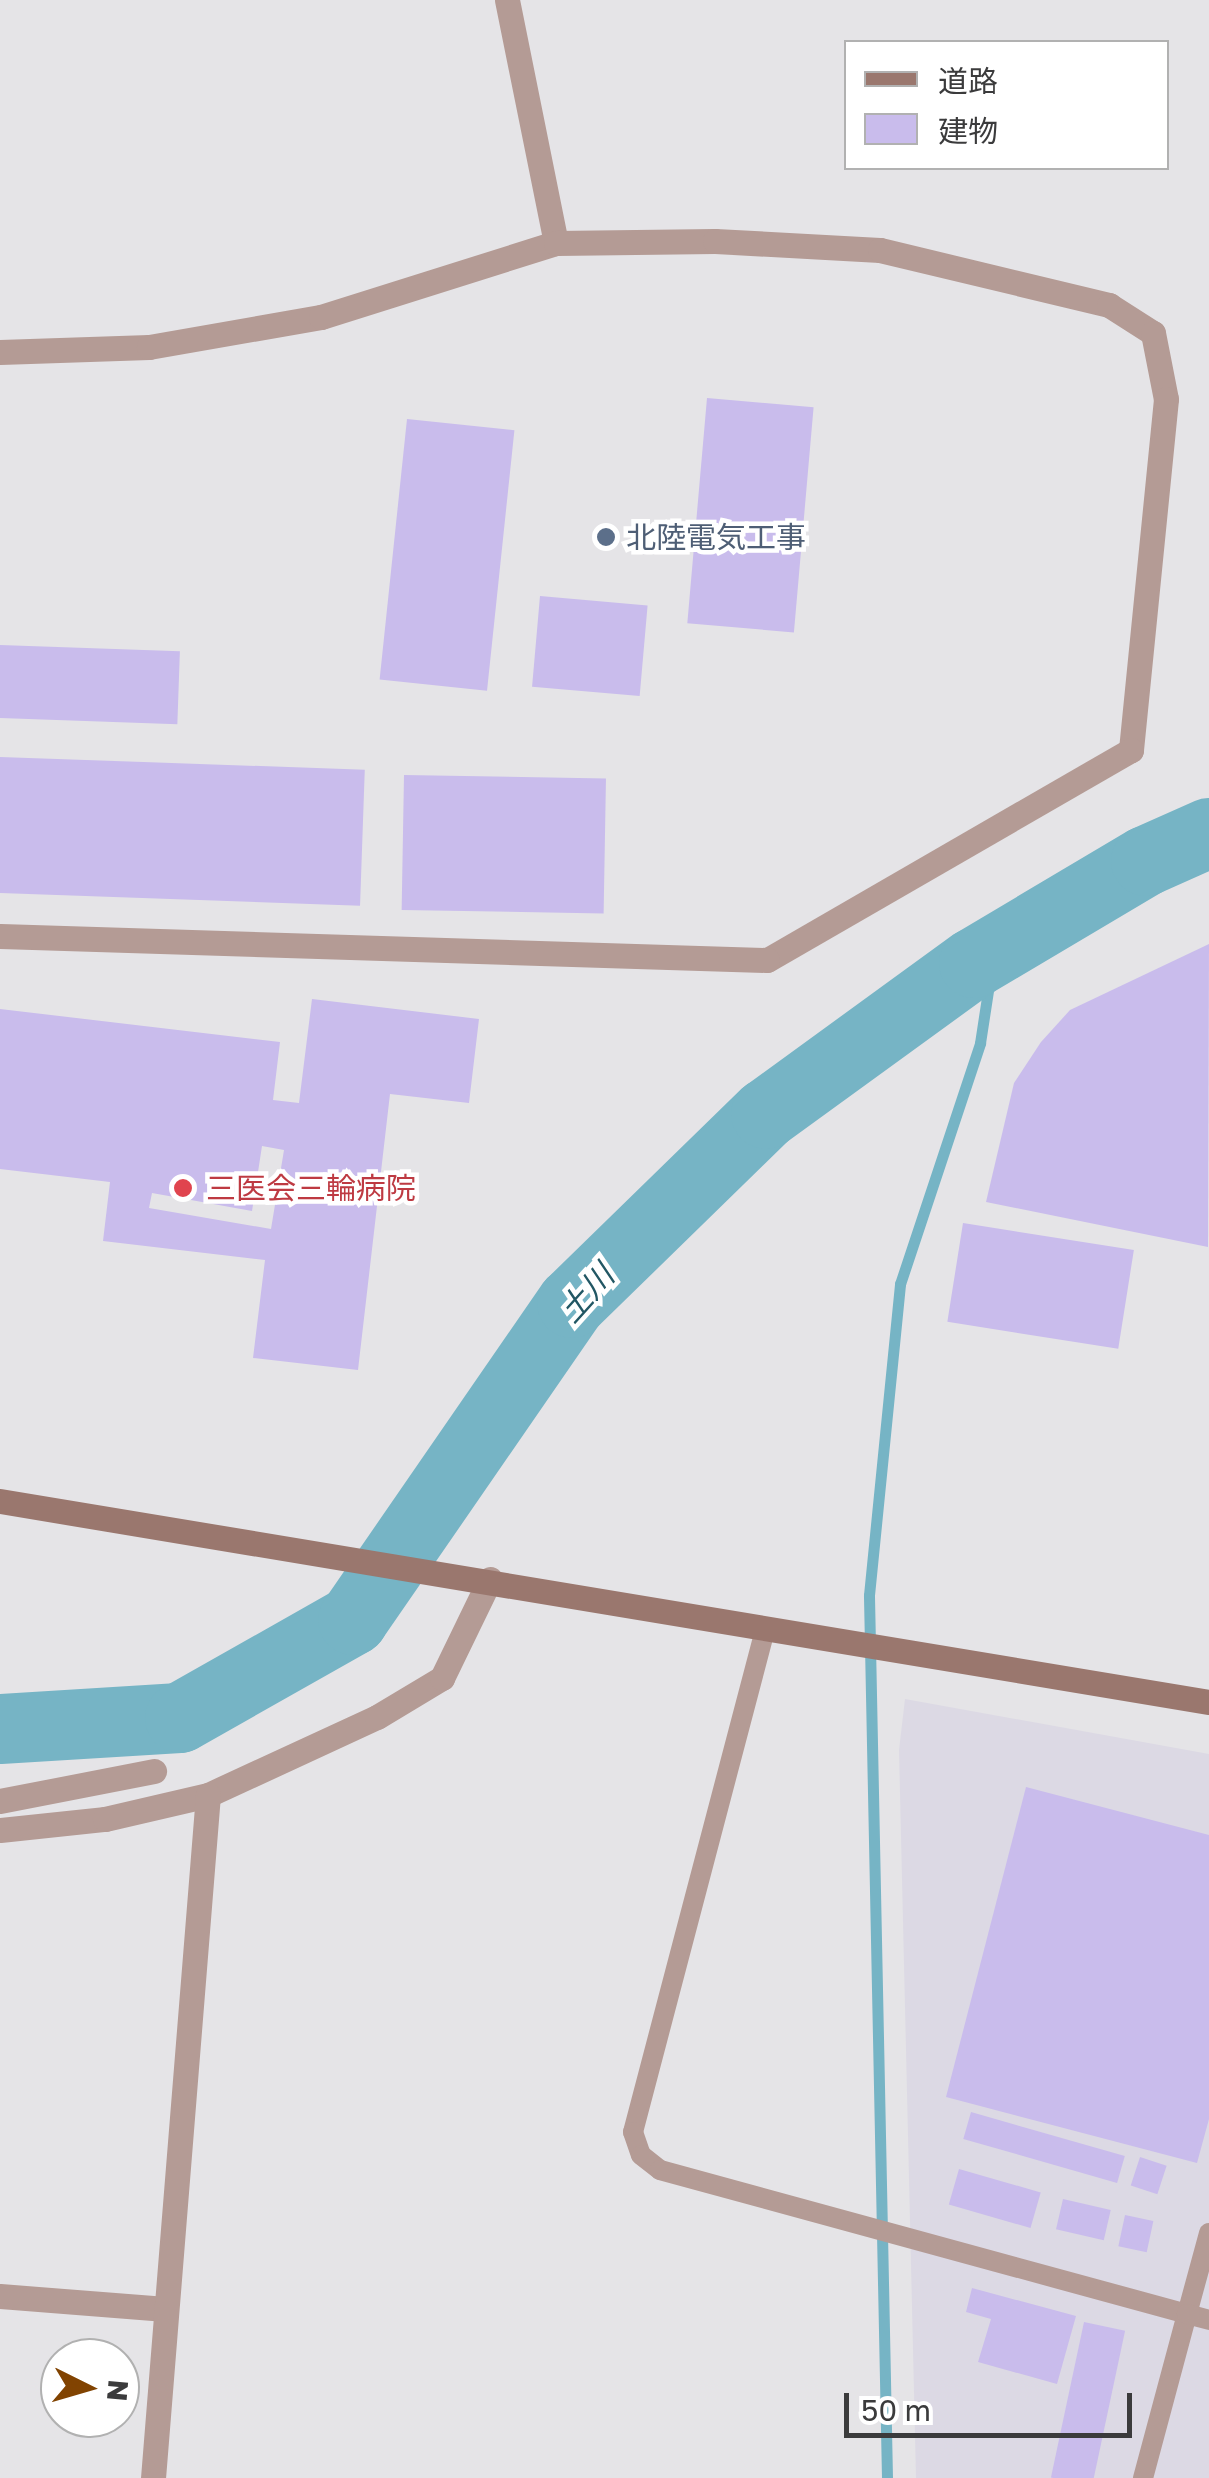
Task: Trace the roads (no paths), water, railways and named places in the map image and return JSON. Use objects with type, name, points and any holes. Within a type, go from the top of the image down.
[{"type":"street","points":[[507,0],[556,243]]},
{"type":"street","points":[[0,352],[149,348],[321,317],[556,243],[715,241],[880,250],[1110,305],[1153,333],[1166,399],[1131,750],[767,960],[0,936]]},
{"type":"street","points":[[0,1501],[1209,1702]]},
{"type":"street","points":[[0,1830],[105,1819],[208,1795],[377,1717],[442,1678],[490,1580]]},
{"type":"street","points":[[0,1801],[41,1798],[154,1771]]},
{"type":"street","points":[[153,2478],[208,1795]]},
{"type":"street","points":[[0,2296],[164,2308]]},
{"type":"lane","points":[[765,1630],[632,2132],[642,2155],[660,2170],[1209,2320]]},
{"type":"lane","points":[[1143,2478],[1209,2233]]},
{"type":"waterway","name":"土川","points":[[0,1729],[180,1718],[353,1620],[572,1303],[766,1114],[974,963],[1146,861],[1209,833]]},
{"type":"waterway","points":[[887,2478],[869,1595],[900,1284],[980,1043],[994,951]]},
{"type":"place","name":"北陸電気工事","points":[[606,537]]},
{"type":"place","name":"三医会三輪病院","points":[[183,1188]]}]
